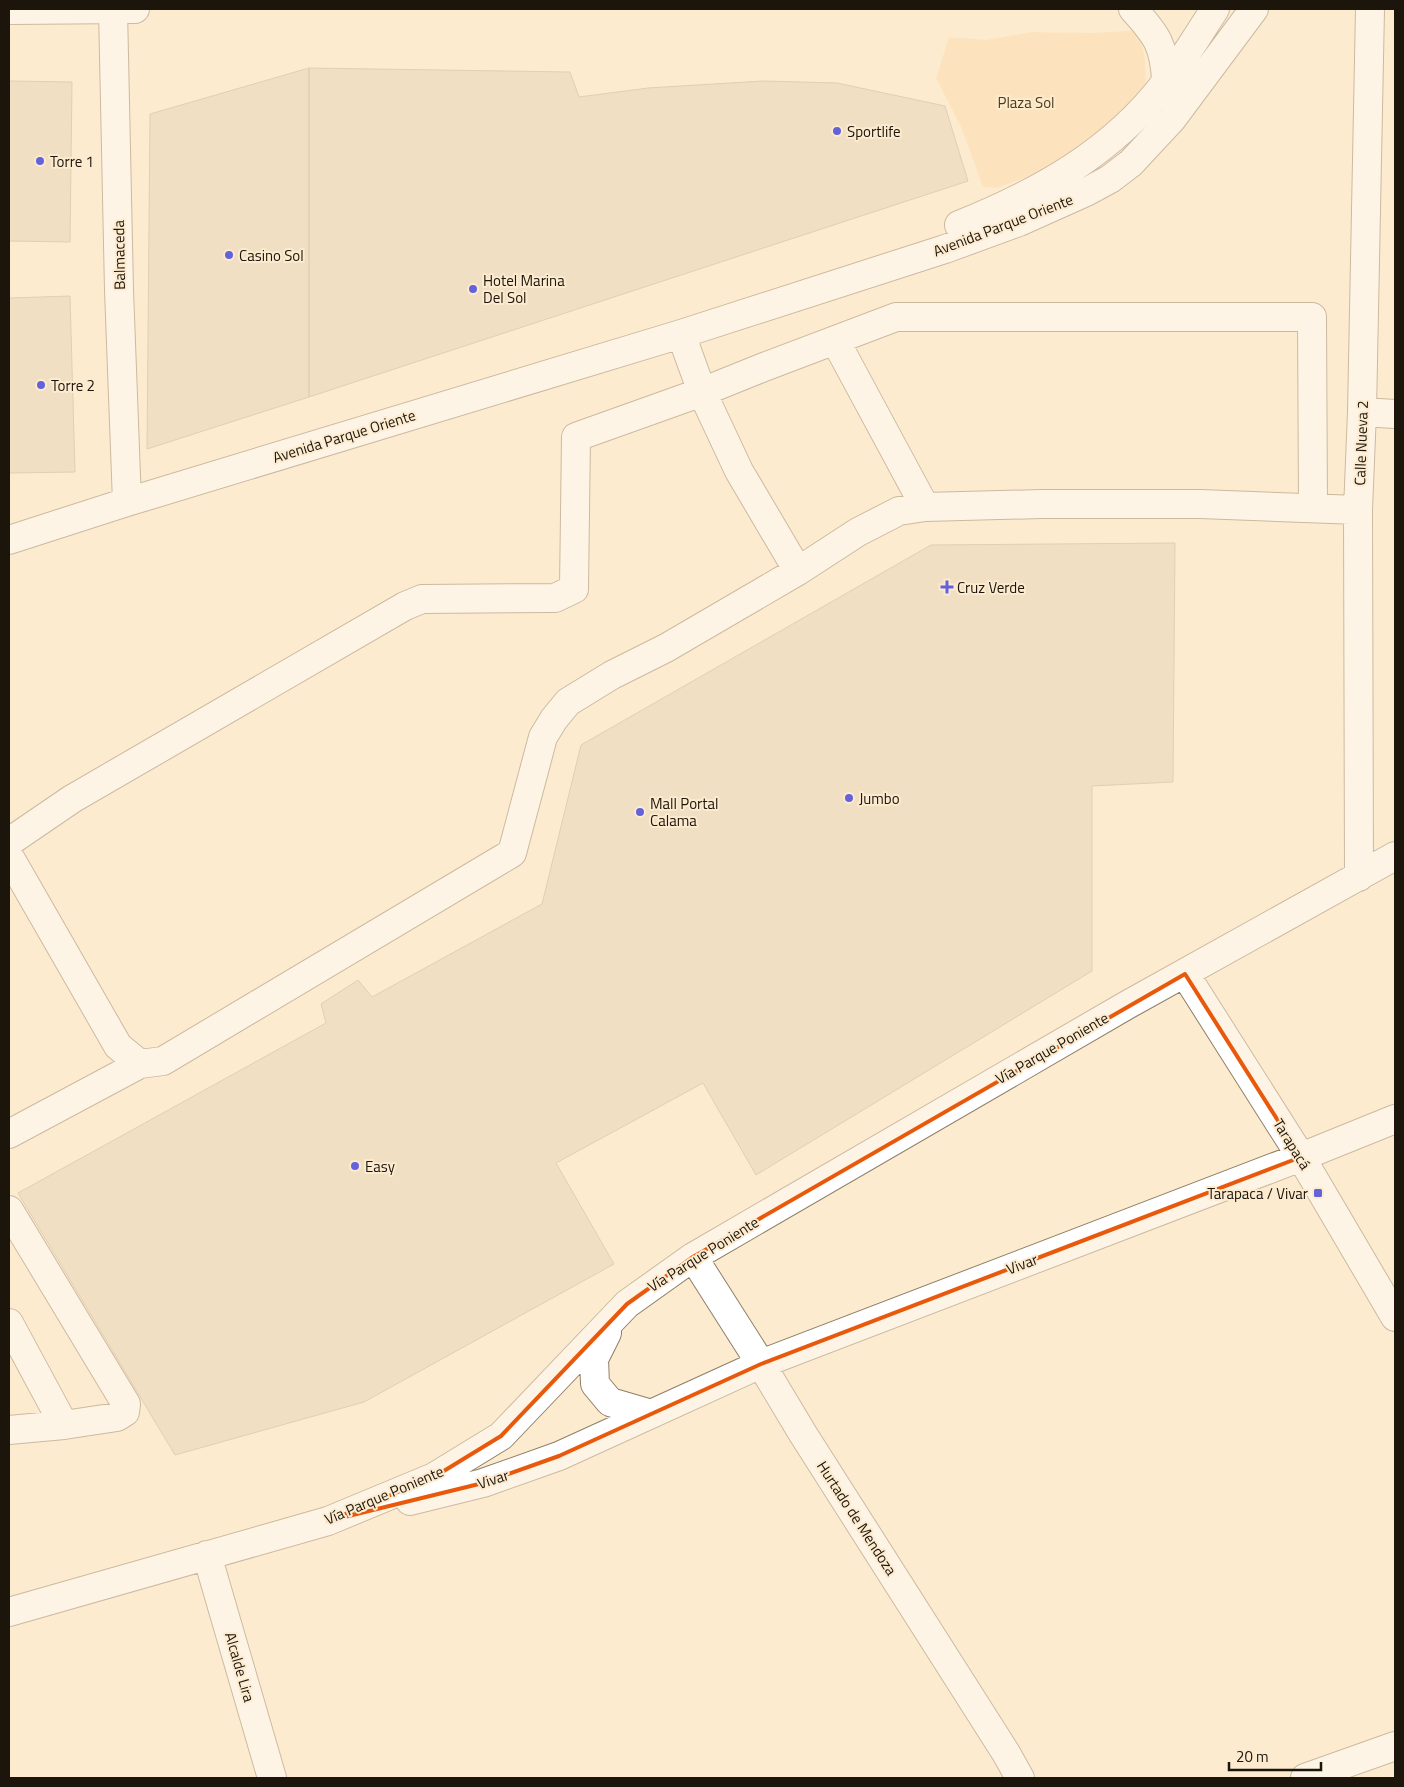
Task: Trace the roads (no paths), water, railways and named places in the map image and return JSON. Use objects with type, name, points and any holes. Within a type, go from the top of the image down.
[{"type":"street","name":"Balmaceda","points":[[113,9],[127,502]]},
{"type":"street","points":[[9,10],[134,9]]},
{"type":"street","points":[[1133,9],[1152,30],[1161,47],[1166,64],[1166,82]]},
{"type":"street","name":"Avenida Parque Oriente","points":[[681,334],[989,213],[1068,172],[1110,141],[1149,102],[1166,82],[1215,9]]},
{"type":"street","name":"Avenida Parque Oriente","points":[[9,540],[127,502],[681,334],[945,249],[1019,222],[1086,192],[1110,179],[1131,163],[1172,119],[1254,9]]},
{"type":"street","name":"Calle Nueva 2","points":[[1359,877],[1358,510],[1362,412],[1370,9]]},
{"type":"street","points":[[9,842],[72,798],[405,606],[422,599],[556,598],[574,589],[576,437],[702,392],[896,317],[1312,317],[1313,508]]},
{"type":"street","points":[[681,334],[702,392],[740,471],[798,571]]},
{"type":"street","points":[[835,340],[925,507]]},
{"type":"street","points":[[1362,412],[1395,414]]},
{"type":"street","points":[[9,1134],[140,1064],[163,1061],[512,853],[543,738],[554,719],[568,702],[612,675],[666,648],[798,571],[858,532],[899,511],[925,507],[1042,504],[1200,504],[1358,510]]},
{"type":"street","points":[[9,856],[118,1046],[140,1064]]},
{"type":"street","name":"Vía Parque Poniente","points":[[9,1612],[328,1521],[434,1477],[501,1436],[627,1304],[693,1257],[1126,1005],[1395,856]]},
{"type":"street","name":"Tarapacá","points":[[1185,974],[1301,1157],[1395,1317]]},
{"type":"street","name":"Vivar","points":[[328,1521],[483,1483],[559,1456],[761,1364],[1301,1157],[1395,1119]]},
{"type":"street","points":[[9,1210],[126,1404],[125,1412],[117,1417],[64,1425],[9,1430]]},
{"type":"street","name":"Hurtado de Mendoza","points":[[693,1257],[1020,1778]]},
{"type":"street","points":[[617,1314],[594,1360],[595,1384],[610,1402],[651,1414]]},
{"type":"street","points":[[9,1323],[64,1425]]},
{"type":"street","name":"Alcalde Lira","points":[[207,1555],[272,1778]]},
{"type":"street","points":[[1306,1778],[1395,1746]]},
{"type":"place","name":"Sportlife","points":[[837,131]]},
{"type":"place","name":"Torre 1","points":[[40,161]]},
{"type":"place","name":"Casino Sol","points":[[229,255]]},
{"type":"place","name":"Hotel Marina Del Sol","points":[[473,289]]},
{"type":"place","name":"Torre 2","points":[[41,385]]},
{"type":"place","name":"Cruz Verde","points":[[947,587]]},
{"type":"place","name":"Jumbo","points":[[849,798]]},
{"type":"place","name":"Mall Portal Calama","points":[[640,812]]},
{"type":"place","name":"Easy","points":[[355,1166]]},
{"type":"place","name":"Tarapaca / Vivar","points":[[1318,1193]]},
{"type":"park label","name":"Plaza Sol","points":[[1026,102]]}]
